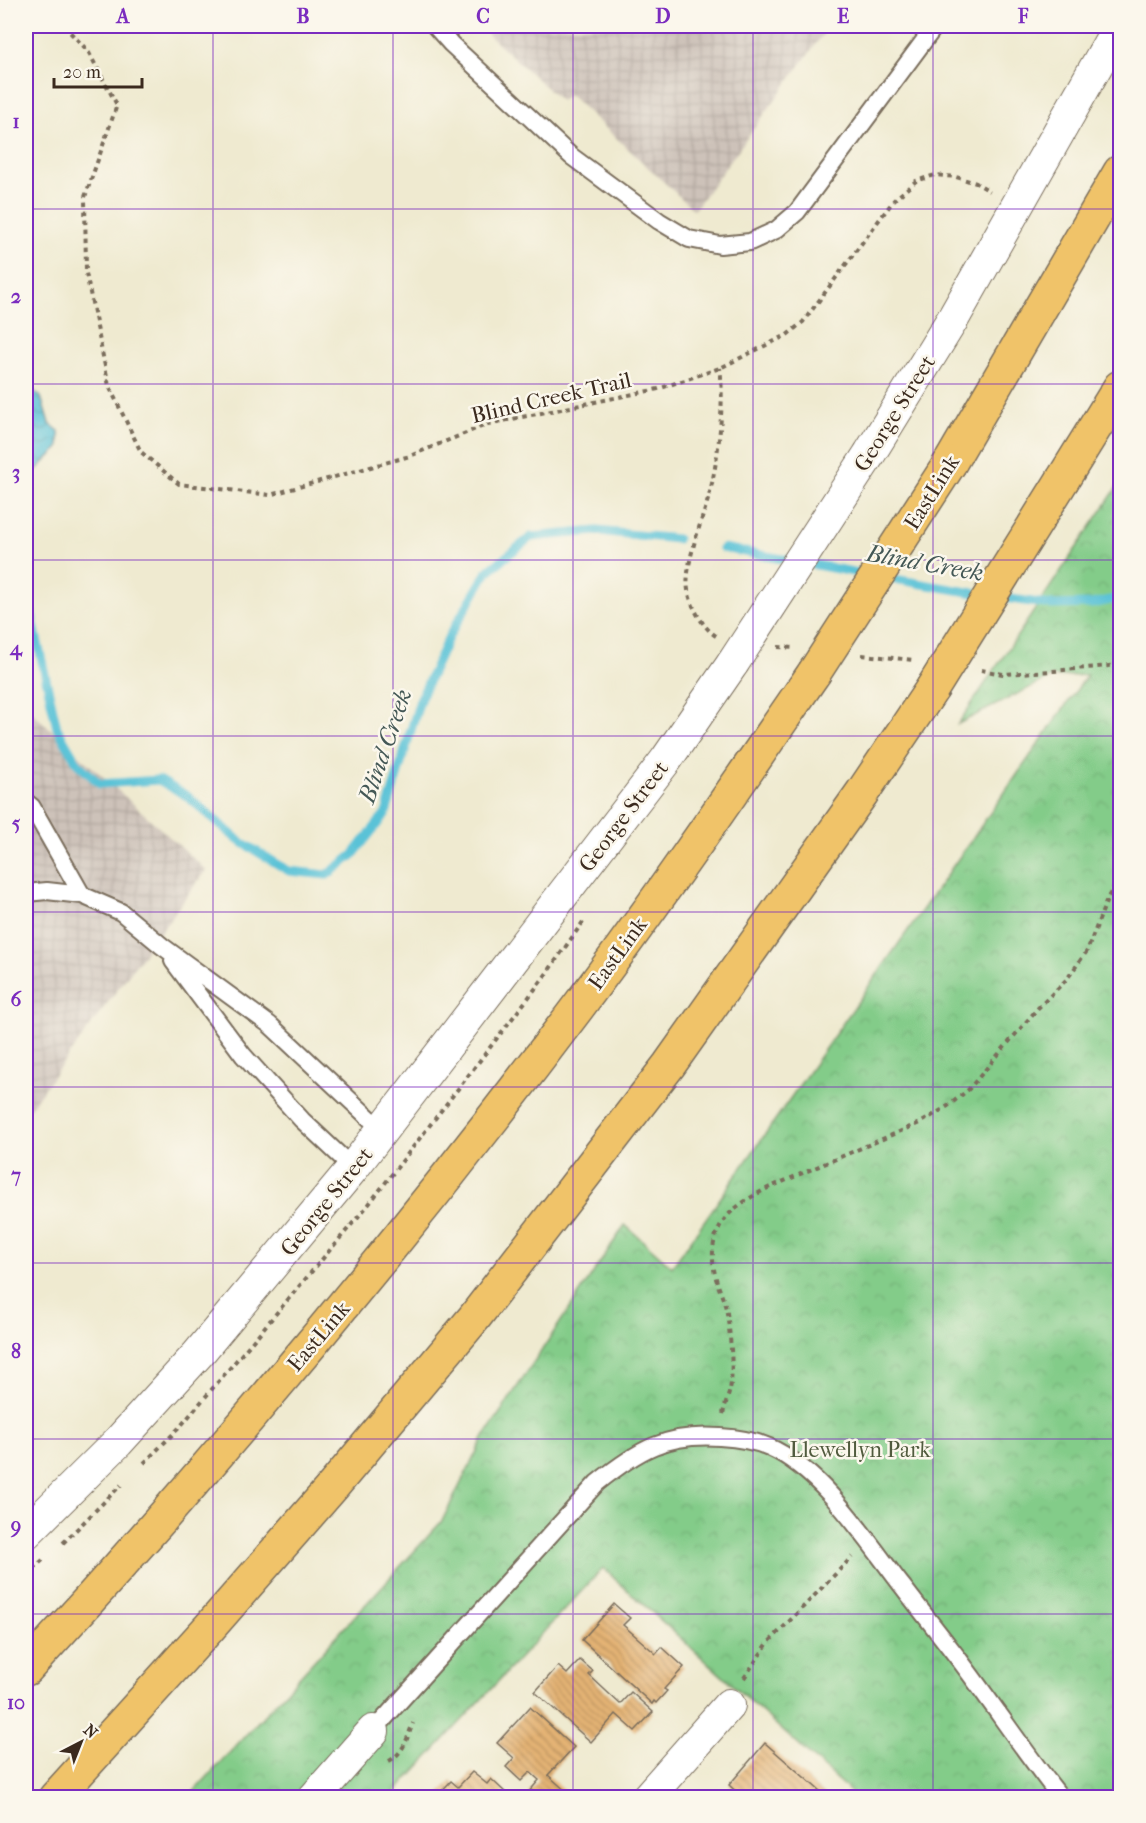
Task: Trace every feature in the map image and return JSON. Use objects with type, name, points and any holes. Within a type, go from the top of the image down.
[{"type":"highway","name":"EastLink","points":[[26,1669],[237,1433],[435,1194],[580,1005],[709,825],[809,661],[950,463],[1120,172]]},
{"type":"highway","points":[[55,1797],[209,1629],[474,1318],[669,1065],[862,793],[926,675],[1063,479],[1120,387]]},
{"type":"street","name":"George Street","points":[[26,1533],[118,1442],[190,1363],[353,1168],[666,760],[728,652],[870,453],[954,317],[1119,26]]},
{"type":"street","points":[[647,1797],[729,1705]]},
{"type":"street","points":[[314,1797],[373,1731]]},
{"type":"lane","points":[[435,26],[451,45],[571,156],[659,221],[689,238],[720,245],[750,242],[776,230],[797,212],[935,26]]},
{"type":"lane","points":[[26,802],[32,807],[82,895]]},
{"type":"lane","points":[[26,893],[47,891],[82,895],[121,912],[162,946],[270,1025],[383,1131]]},
{"type":"lane","points":[[162,946],[243,1055],[302,1120],[353,1168]]},
{"type":"lane","points":[[373,1731],[597,1483],[616,1467],[645,1449],[669,1440],[698,1436],[742,1439],[769,1447],[794,1462],[831,1496],[961,1662],[1061,1797]]},
{"type":"path","name":"Blind Creek Trail","points":[[64,26],[88,51],[117,105],[85,197],[86,273],[109,386],[141,452],[179,484],[270,495],[410,456],[488,424],[658,389],[720,368],[787,335],[803,322],[894,200],[916,182],[935,175],[956,177],[976,183],[1017,206]]},
{"type":"path","points":[[720,368],[723,388],[716,459],[691,558],[688,590],[706,630],[728,652]]},
{"type":"path","points":[[770,646],[809,661]]},
{"type":"path","points":[[861,654],[926,675]]},
{"type":"path","points":[[979,670],[1003,674],[1120,665]]},
{"type":"path","points":[[717,1437],[731,1384],[727,1311],[714,1269],[717,1232],[723,1219],[745,1200],[768,1188],[922,1122],[968,1090],[1038,1008],[1067,980],[1087,951],[1108,897],[1120,877]]},
{"type":"path","points":[[729,1705],[748,1670],[768,1643],[868,1541]]},
{"type":"shaded area","points":[[479,26],[829,26],[694,210],[569,94],[561,101]]},
{"type":"shaded area","points":[[26,707],[206,870],[26,1113]]},
{"type":"green space","name":"Llewellyn Park","points":[[1120,483],[1120,1797],[856,1797],[603,1568],[391,1797],[188,1798],[442,1521],[484,1437],[625,1225],[672,1267],[1087,675],[1051,677],[958,724]]},
{"type":"water","points":[[26,385],[41,397],[49,423],[59,431],[59,448],[32,474],[26,474]]},
{"type":"building","points":[[614,1604],[630,1618],[623,1625],[656,1654],[662,1647],[684,1667],[664,1689],[667,1691],[656,1703],[654,1701],[652,1704],[582,1640]]},
{"type":"building","points":[[580,1660],[593,1671],[589,1675],[620,1704],[631,1692],[653,1712],[635,1731],[616,1714],[591,1742],[535,1692],[558,1666],[567,1674]]},
{"type":"building","points":[[530,1707],[574,1747],[548,1775],[568,1793],[564,1798],[533,1798],[528,1793],[539,1780],[530,1772],[521,1781],[506,1767],[514,1758],[497,1743]]},
{"type":"building","points":[[765,1743],[828,1798],[743,1798],[729,1785]]},
{"type":"building","points":[[472,1772],[487,1784],[491,1779],[505,1792],[500,1798],[435,1798],[451,1781],[458,1787]]},
{"type":"waterway","name":"Blind Creek","points":[[26,590],[57,728],[78,764],[100,784],[159,780],[187,796],[238,840],[289,871],[327,875],[353,855],[386,813],[420,700],[449,636],[487,572],[531,537],[597,531],[677,539]]},
{"type":"waterway","name":"Blind Creek","points":[[723,548],[793,561]]},
{"type":"waterway","name":"Blind Creek","points":[[806,563],[869,575]]},
{"type":"waterway","name":"Blind Creek","points":[[883,577],[985,595]]},
{"type":"waterway","name":"Blind Creek","points":[[998,597],[1052,605],[1092,604],[1120,598]]}]
